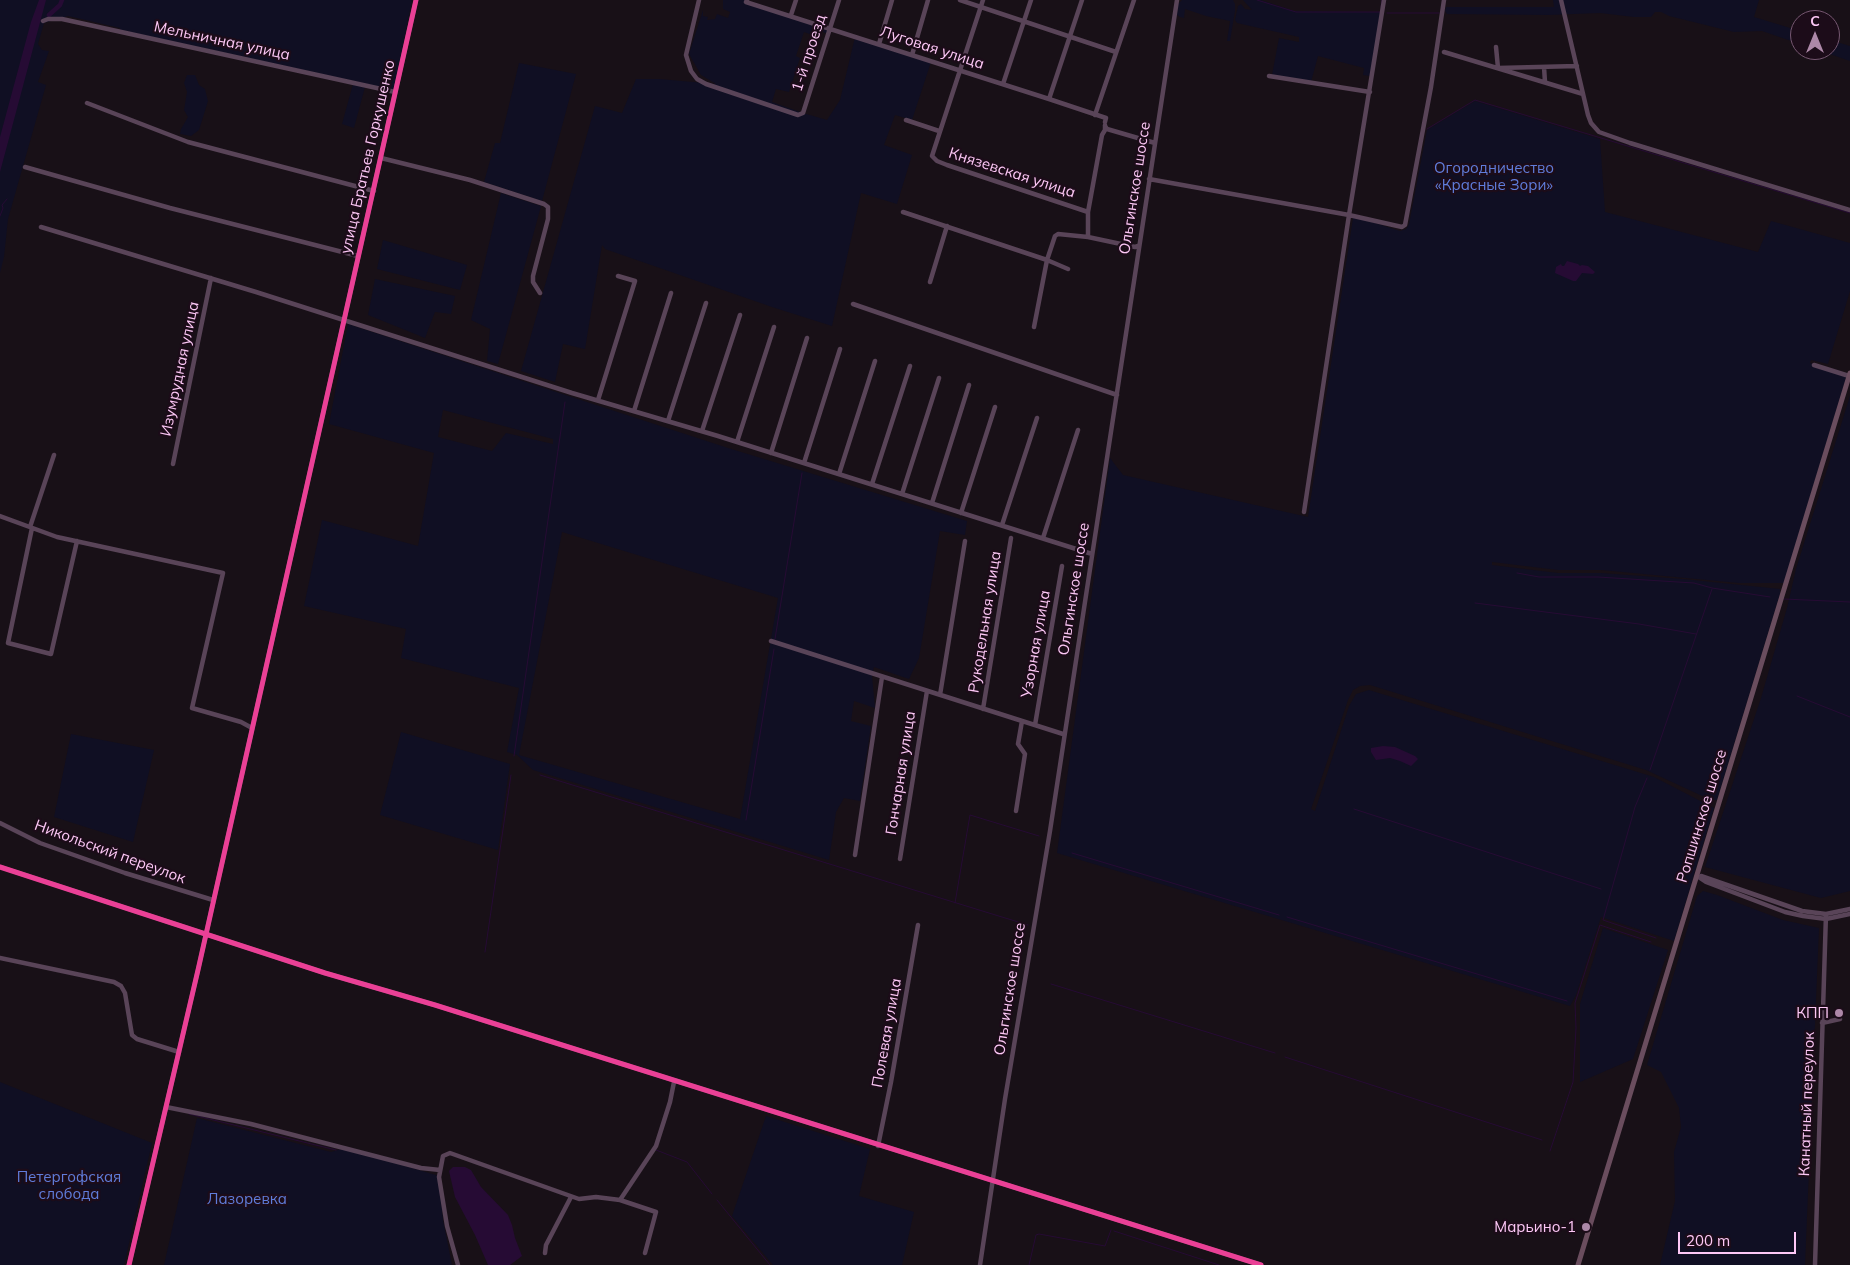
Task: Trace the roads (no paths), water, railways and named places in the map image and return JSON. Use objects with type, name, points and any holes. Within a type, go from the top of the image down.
[{"type":"main road","name":"Ропшинское шоссе","points":[[1578,1265],[1850,375]]},
{"type":"street","name":"улица Братьев Горкушенко","points":[[129,1265],[179,1052],[416,0]]},
{"type":"street","name":"1-й проезд","points":[[699,0],[686,55],[687,62],[697,79],[706,84],[798,115],[803,113],[839,0]]},
{"type":"street","points":[[791,16],[796,0]]},
{"type":"street","points":[[879,44],[892,0]]},
{"type":"street","points":[[912,55],[928,0]]},
{"type":"street","points":[[960,0],[1116,52]]},
{"type":"street","points":[[906,120],[939,131],[983,0]]},
{"type":"street","points":[[1003,84],[1031,0]]},
{"type":"street","points":[[1049,99],[1082,0]]},
{"type":"street","points":[[1095,115],[1134,0]]},
{"type":"street","points":[[1171,0],[1177,1]]},
{"type":"street","points":[[1304,512],[1349,214],[1384,0]]},
{"type":"street","points":[[1149,179],[1349,214],[1399,228],[1405,225],[1431,87],[1444,0]]},
{"type":"street","points":[[1562,0],[1583,94],[1591,123],[1598,132],[1850,210]]},
{"type":"street","name":"Луговая улица","points":[[746,1],[1106,118],[1105,124],[1107,129],[1155,143]]},
{"type":"street","name":"Ольгинское шоссе","points":[[980,1265],[1048,840],[1177,1]]},
{"type":"street","name":"Мельничная улица","points":[[43,21],[62,19],[395,92]]},
{"type":"street","points":[[1496,47],[1498,68]]},
{"type":"street","points":[[1444,52],[1583,94]]},
{"type":"street","points":[[1498,68],[1577,66]]},
{"type":"street","points":[[1544,67],[1545,82]]},
{"type":"street","points":[[1269,76],[1370,92]]},
{"type":"street","points":[[87,103],[188,142],[374,191]]},
{"type":"street","points":[[1088,237],[1088,212],[1102,135],[1106,130],[1105,124]]},
{"type":"street","name":"Князевская улица","points":[[939,131],[932,152],[934,159],[946,165],[1088,212]]},
{"type":"street","points":[[381,158],[470,180],[544,204],[548,207],[548,219],[533,276],[540,293]]},
{"type":"street","points":[[25,167],[161,205],[358,256]]},
{"type":"street","points":[[903,212],[1068,268]]},
{"type":"street","points":[[930,282],[947,226]]},
{"type":"street","points":[[41,227],[211,278],[1092,554]]},
{"type":"street","points":[[1034,327],[1047,260],[1055,236],[1058,234],[1088,237],[1135,247],[1138,246]]},
{"type":"street","points":[[598,400],[635,281],[618,276]]},
{"type":"street","name":"Изумрудная улица","points":[[173,464],[211,278]]},
{"type":"street","points":[[634,411],[672,293]]},
{"type":"street","points":[[668,421],[706,303]]},
{"type":"street","points":[[853,304],[1117,395]]},
{"type":"street","points":[[702,431],[740,316]]},
{"type":"street","points":[[737,442],[774,327]]},
{"type":"street","points":[[771,453],[807,338]]},
{"type":"street","points":[[804,463],[840,349]]},
{"type":"street","points":[[839,474],[875,361]]},
{"type":"street","points":[[1814,365],[1850,375]]},
{"type":"street","points":[[872,484],[910,366]]},
{"type":"street","points":[[902,494],[939,378]]},
{"type":"street","points":[[932,503],[969,385]]},
{"type":"street","points":[[961,513],[995,407]]},
{"type":"street","points":[[1002,525],[1037,418]]},
{"type":"street","points":[[1043,538],[1078,430]]},
{"type":"street","points":[[54,455],[31,528],[8,643],[51,654],[77,541]]},
{"type":"street","points":[[0,516],[31,528],[77,541],[223,573],[192,708],[241,722],[252,728]]},
{"type":"street","name":"Рукодельная улица","points":[[983,709],[1011,538]]},
{"type":"street","points":[[940,695],[965,541]]},
{"type":"street","name":"Узорная улица","points":[[1035,725],[1062,566]]},
{"type":"street","points":[[771,642],[1063,734]]},
{"type":"street","points":[[855,855],[882,677]]},
{"type":"street","name":"Гончарная улица","points":[[900,859],[927,691]]},
{"type":"street","points":[[1016,811],[1025,754],[1018,744],[1022,721]]},
{"type":"street","name":"Никольский переулок","points":[[0,823],[40,844],[213,900]]},
{"type":"street","points":[[0,867],[325,973],[444,1008],[674,1082],[1261,1265]]},
{"type":"street","points":[[1697,876],[1706,882],[1786,912],[1803,916],[1850,914]]},
{"type":"street","points":[[1826,916],[1850,909]]},
{"type":"street","name":"Канатный переулок","points":[[1815,1265],[1826,916]]},
{"type":"street","name":"Полевая улица","points":[[878,1146],[918,925]]},
{"type":"street","points":[[0,958],[114,982],[121,986],[125,993],[132,1035],[139,1040],[179,1052]]},
{"type":"street","points":[[1822,1023],[1840,1019]]},
{"type":"street","points":[[620,1200],[656,1146],[670,1102],[674,1082]]},
{"type":"street","points":[[166,1107],[251,1124],[421,1168],[440,1170]]},
{"type":"street","points":[[458,1265],[448,1226],[439,1177],[443,1156],[450,1153],[579,1199],[596,1197],[620,1200],[656,1212],[645,1253]]},
{"type":"street","points":[[545,1253],[546,1245],[571,1196]]},
{"type":"waterway","points":[[49,15],[60,5],[62,0]]},
{"type":"waterway","points":[[1257,0],[1296,12],[1380,12]]},
{"type":"waterway","points":[[1381,7],[1382,0]]},
{"type":"waterway","points":[[1387,13],[1439,13]]},
{"type":"waterway","points":[[1427,129],[1475,100],[1850,213]]},
{"type":"waterway","points":[[0,216],[3,208],[2,205],[7,199]]},
{"type":"waterway","points":[[514,756],[565,402]]},
{"type":"waterway","points":[[775,639],[802,473]]},
{"type":"waterway","points":[[1517,573],[1539,577],[1598,577],[1694,583],[1712,588],[1770,597]]},
{"type":"waterway","points":[[1650,770],[1712,589]]},
{"type":"waterway","points":[[1784,599],[1850,602]]},
{"type":"waterway","points":[[1475,603],[1639,624],[1696,634]]},
{"type":"waterway","points":[[746,820],[774,649]]},
{"type":"waterway","points":[[1797,696],[1850,717]]},
{"type":"waterway","points":[[485,952],[511,775]]},
{"type":"waterway","points":[[540,775],[1028,925]]},
{"type":"waterway","points":[[1647,778],[1635,807],[1603,920],[1656,938]]},
{"type":"waterway","points":[[1354,809],[1601,889]]},
{"type":"waterway","points":[[955,903],[970,815],[1039,836]]},
{"type":"waterway","points":[[1072,853],[1279,915]]},
{"type":"waterway","points":[[1287,917],[1567,1001]]},
{"type":"waterway","points":[[1550,1151],[1573,1082],[1576,1028],[1575,1003],[1600,925],[1651,942]]},
{"type":"waterway","points":[[1051,984],[1275,1053]]},
{"type":"waterway","points":[[1285,1057],[1542,1140]]},
{"type":"waterway","points":[[189,1114],[336,1150]]},
{"type":"waterway","points":[[656,1150],[687,1162],[712,1194]]},
{"type":"waterway","points":[[717,1200],[770,1265]]},
{"type":"waterway","points":[[1029,1265],[1036,1235],[1105,1246],[1111,1230]]},
{"type":"waterway","points":[[1114,1231],[1219,1265]]},
{"type":"place","name":"КПП","points":[[1839,1013]]},
{"type":"place","name":"Марьино-1","points":[[1586,1227]]},
{"type":"park label","name":"Огородничество «Красные Зори»","points":[[1494,176]]},
{"type":"park label","name":"Петергофская слобода","points":[[69,1186]]},
{"type":"park label","name":"Лазоревка","points":[[247,1199]]}]
